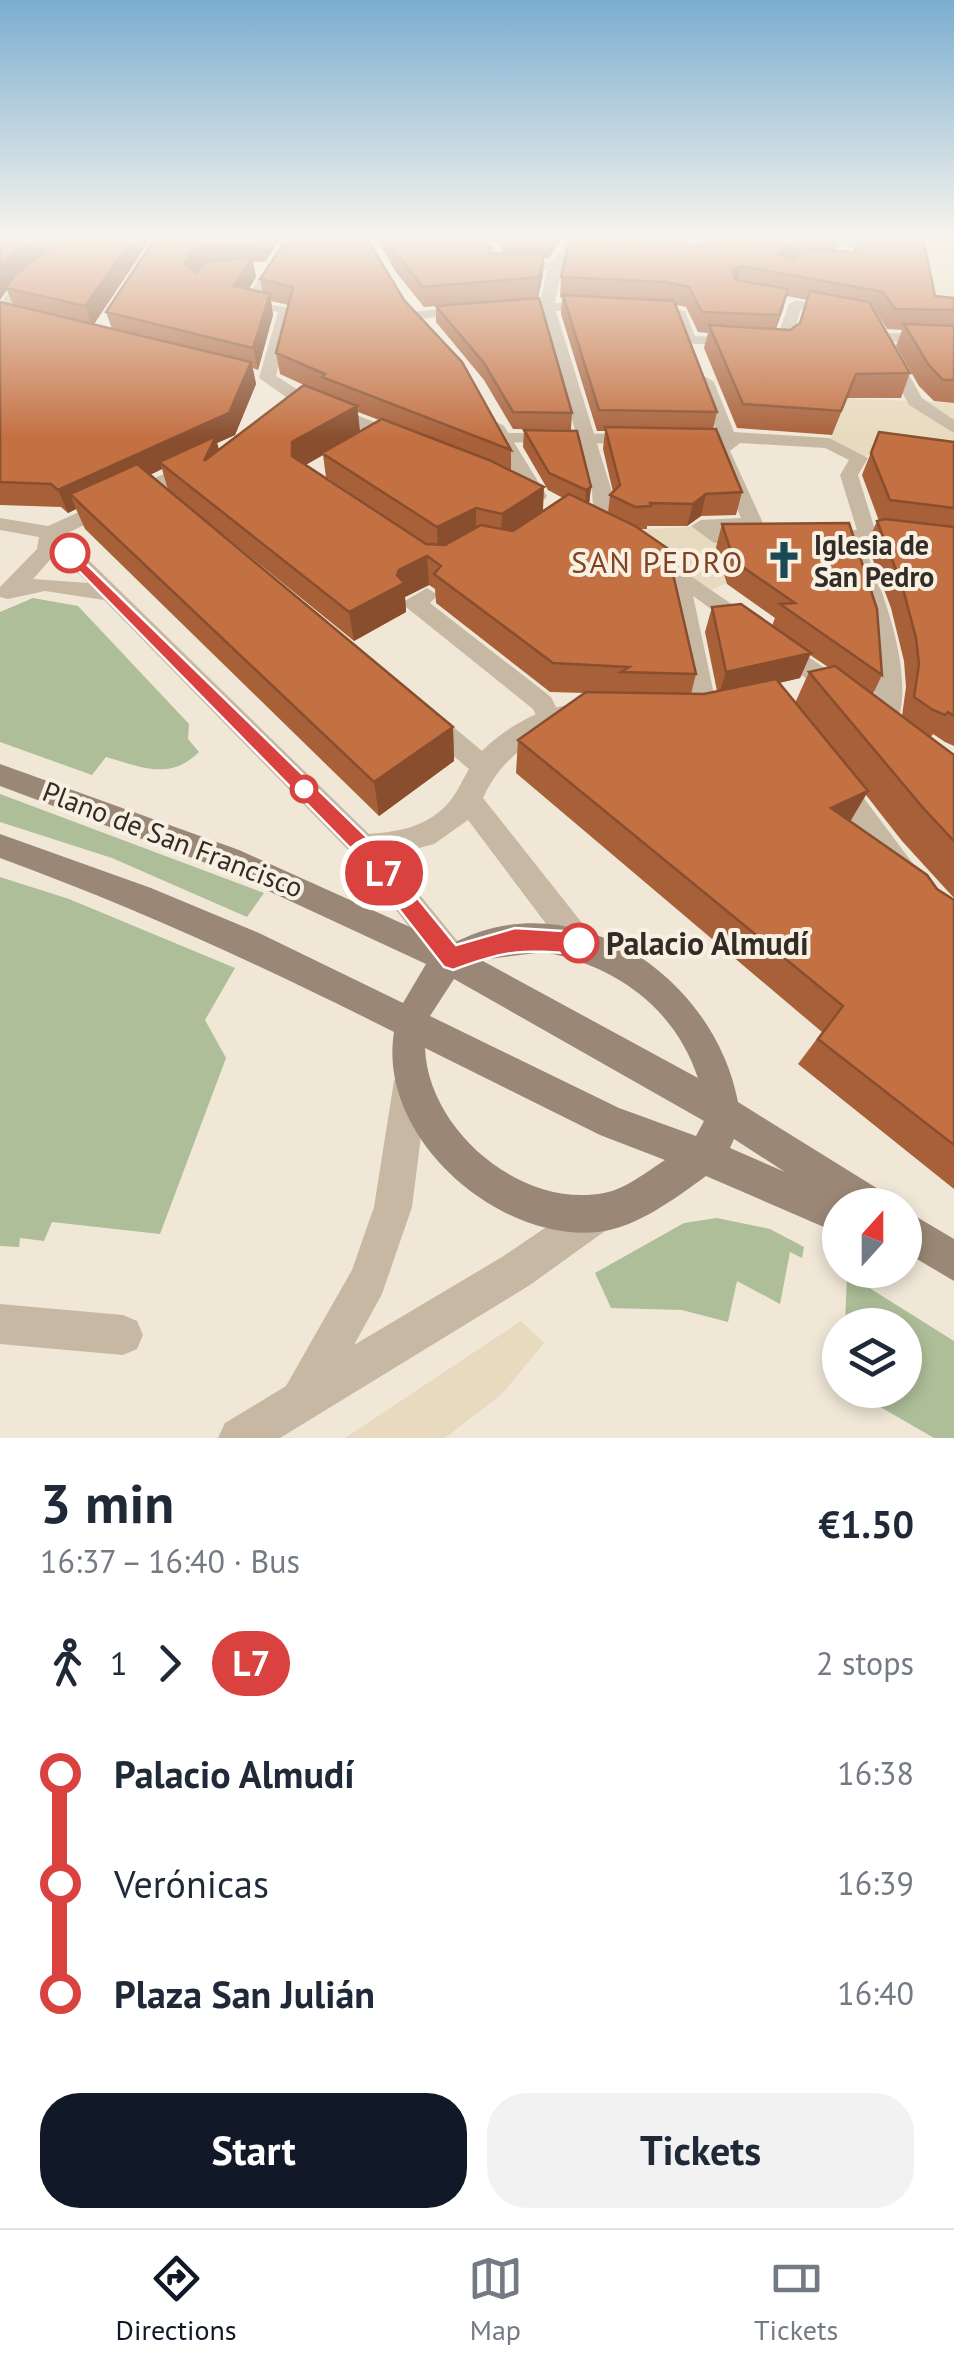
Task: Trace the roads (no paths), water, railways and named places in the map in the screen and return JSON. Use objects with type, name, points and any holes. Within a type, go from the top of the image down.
[{"type":"main road","name":"Plano de San Francisco","points":[[0,775],[108,810],[238,860],[453,959],[579,1025],[722,1108],[844,1188]]},
{"type":"main road","points":[[0,846],[213,927],[612,1123],[822,1207]]},
{"type":"main road","points":[[515,939],[579,943],[634,970],[680,1008],[710,1060],[722,1108],[716,1138],[701,1157],[642,1196],[599,1213],[567,1213],[512,1198],[455,1150],[421,1104],[411,1081],[408,1050],[410,1024],[426,990],[453,959],[470,950],[515,939]]},
{"type":"main road","points":[[922,1240],[954,1262]]},
{"type":"main road","points":[[922,1254],[954,1270]]},
{"type":"street","points":[[250,304],[286,309],[266,378]]},
{"type":"street","points":[[689,340],[782,345],[789,304]]},
{"type":"street","points":[[795,304],[865,318],[881,338],[915,400],[954,428]]},
{"type":"street","points":[[415,315],[547,305],[604,307]]},
{"type":"street","points":[[547,305],[589,437],[604,502],[598,515],[605,528]]},
{"type":"street","points":[[623,308],[680,314],[729,442]]},
{"type":"street","points":[[881,338],[954,339]]},
{"type":"street","points":[[248,373],[266,378],[302,400],[418,446]]},
{"type":"street","points":[[283,410],[302,400]]},
{"type":"street","points":[[483,404],[502,438],[552,502]]},
{"type":"street","points":[[352,450],[384,432]]},
{"type":"street","points":[[510,483],[605,528],[677,572],[892,729],[891,680],[873,590],[867,526],[849,475],[859,458],[829,443],[736,437],[720,450],[753,523],[701,526],[714,537],[866,534]]},
{"type":"street","points":[[502,438],[659,440]]},
{"type":"street","points":[[694,440],[729,442]]},
{"type":"street","points":[[0,524],[50,533],[159,493],[216,456]]},
{"type":"street","points":[[6,594],[46,551],[50,533]]},
{"type":"street","points":[[50,533],[362,846],[453,959]]},
{"type":"street","points":[[677,572],[714,704],[679,716]]},
{"type":"street","points":[[6,594],[62,585],[111,594]]},
{"type":"street","points":[[427,595],[414,602],[542,703],[550,719]]},
{"type":"street","points":[[805,690],[832,684]]},
{"type":"street","points":[[408,704],[484,767]]},
{"type":"street","points":[[362,846],[421,838],[456,816],[469,801],[484,767],[550,719],[601,714]]},
{"type":"street","points":[[815,756],[871,826],[915,891]]},
{"type":"street","points":[[469,801],[579,943]]},
{"type":"street","points":[[298,1406],[374,1262],[393,1207],[411,1081]]},
{"type":"street","points":[[240,1438],[516,1271],[599,1213]]},
{"type":"street","points":[[0,1324],[123,1335]]},
{"type":"place","name":"Iglesia de San Pedro","points":[[784,560]]},
{"type":"place","name":"Palacio Almudí","points":[[579,943]]},
{"type":"district","name":"SAN PEDRO","points":[[658,561]]}]
